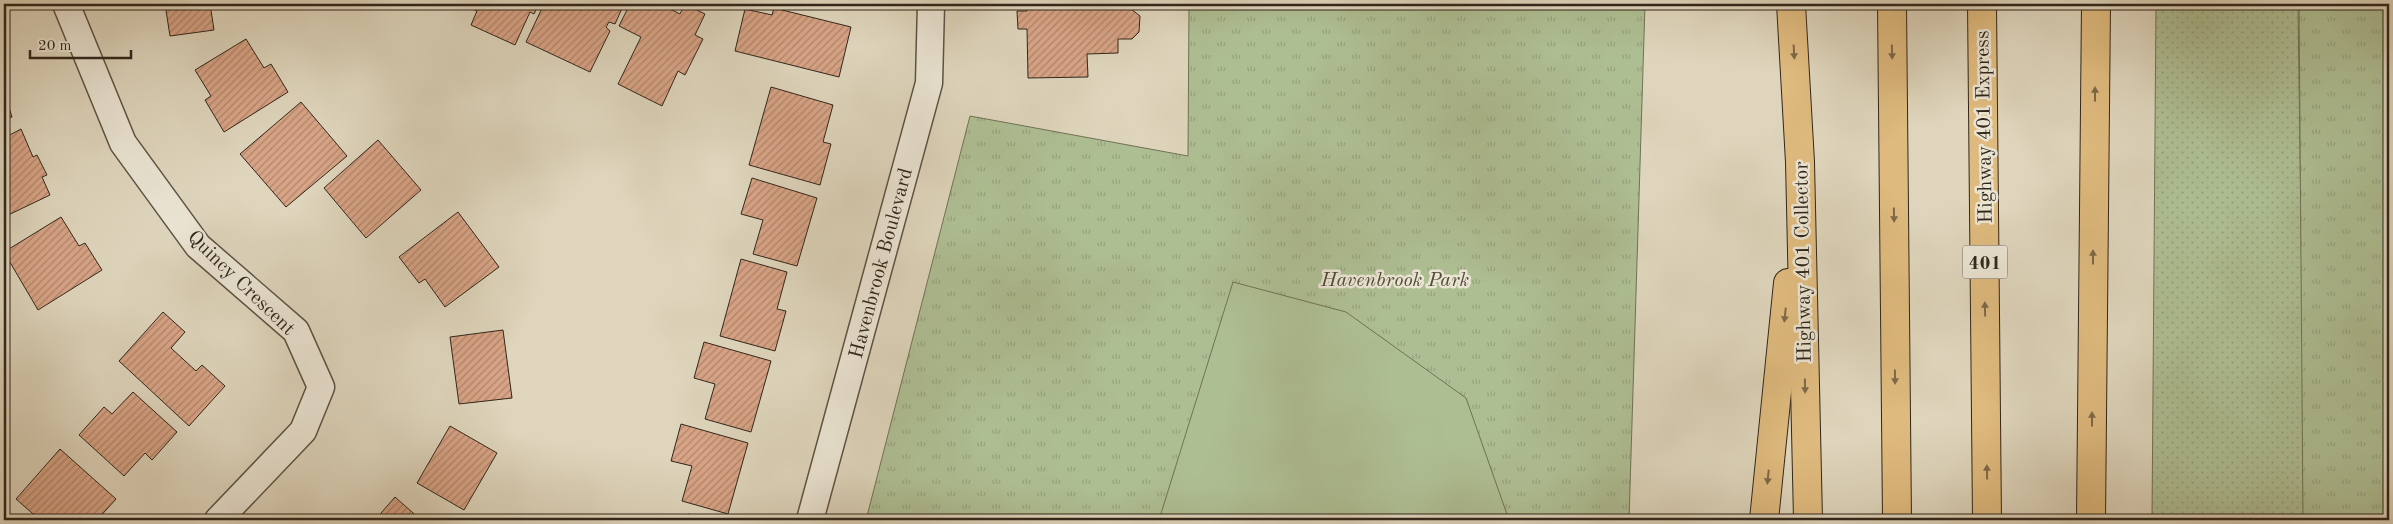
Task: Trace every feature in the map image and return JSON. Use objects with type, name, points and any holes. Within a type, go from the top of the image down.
[{"type":"highway","name":"Highway 401 Collector","points":[[1791,4],[1800,162],[1808,520]]},
{"type":"highway","points":[[1892,4],[1897,520]]},
{"type":"highway","name":"Highway 401 Express","points":[[1982,4],[1987,520]]},
{"type":"highway","points":[[2091,520],[2096,4]]},
{"type":"highway","points":[[1764,520],[1800,162]]},
{"type":"highway","points":[[2092,458],[2098,520]]},
{"type":"street","name":"Quincy Crescent","points":[[66,4],[123,143],[198,246],[296,331],[320,387],[303,431],[218,520]]},
{"type":"street","name":"Havenbrook Boulevard","points":[[810,520],[929,83],[931,4]]},
{"type":"green space","name":"Havenbrook Park","points":[[1189,4],[1645,4],[1629,520],[866,520],[970,116],[1188,156]]},
{"type":"green space","points":[[2156,4],[2298,4],[2305,520],[2152,520]]},
{"type":"green space","points":[[2299,4],[2389,4],[2389,520],[2303,520]]},
{"type":"green space","points":[[1233,282],[1346,312],[1466,398],[1509,520],[1159,520]]},
{"type":"building","points":[[165,4],[210,4],[214,30],[170,36]]},
{"type":"building","points":[[462,4],[539,4],[534,14],[530,12],[515,45],[471,25],[477,11]]},
{"type":"building","points":[[544,4],[624,4],[615,24],[609,22],[606,27],[610,31],[590,72],[526,42]]},
{"type":"building","points":[[630,4],[660,4],[680,14],[685,4],[705,14],[695,35],[703,39],[685,75],[678,71],[662,106],[618,84],[641,37],[619,26]]},
{"type":"building","points":[[1054,4],[1116,6],[1116,9],[1131,9],[1140,16],[1139,32],[1132,39],[1118,39],[1118,53],[1087,54],[1088,77],[1028,78],[1027,29],[1018,29],[1017,11],[1027,11],[1027,7],[1054,7]]},
{"type":"building","points":[[774,8],[851,27],[839,77],[735,51],[745,9],[772,15]]},
{"type":"building","points":[[246,39],[264,68],[271,64],[288,92],[224,132],[205,100],[211,96],[195,70]]},
{"type":"building","points":[[771,87],[833,105],[823,142],[831,144],[820,185],[749,165]]},
{"type":"building","points":[[4,92],[12,117],[4,119]]},
{"type":"building","points":[[301,102],[347,156],[286,207],[240,154]]},
{"type":"building","points":[[21,129],[33,157],[37,155],[47,175],[42,177],[50,195],[4,217],[4,138]]},
{"type":"building","points":[[378,140],[421,190],[366,238],[324,188]]},
{"type":"building","points":[[752,178],[817,198],[797,266],[753,254],[763,220],[741,214]]},
{"type":"building","points":[[458,212],[499,267],[445,307],[425,279],[419,283],[399,257]]},
{"type":"building","points":[[61,217],[79,246],[85,243],[102,270],[38,310],[4,252]]},
{"type":"building","points":[[741,259],[787,272],[777,309],[786,311],[775,351],[720,336]]},
{"type":"building","points":[[163,312],[185,332],[171,348],[196,371],[202,365],[225,386],[189,426],[119,361]]},
{"type":"building","points":[[503,330],[512,398],[459,404],[450,337]]},
{"type":"building","points":[[704,342],[771,361],[751,432],[705,419],[715,384],[694,378]]},
{"type":"building","points":[[133,392],[177,432],[152,460],[145,453],[124,476],[79,435],[104,407],[112,414]]},
{"type":"building","points":[[681,424],[748,443],[728,514],[682,501],[692,466],[671,461]]},
{"type":"building","points":[[450,426],[497,453],[464,510],[417,483]]},
{"type":"building","points":[[60,449],[116,499],[97,520],[90,518],[88,520],[40,520],[16,499]]},
{"type":"building","points":[[395,497],[421,520],[375,520]]},
{"type":"building","points":[[688,514],[712,520],[686,520]]}]
